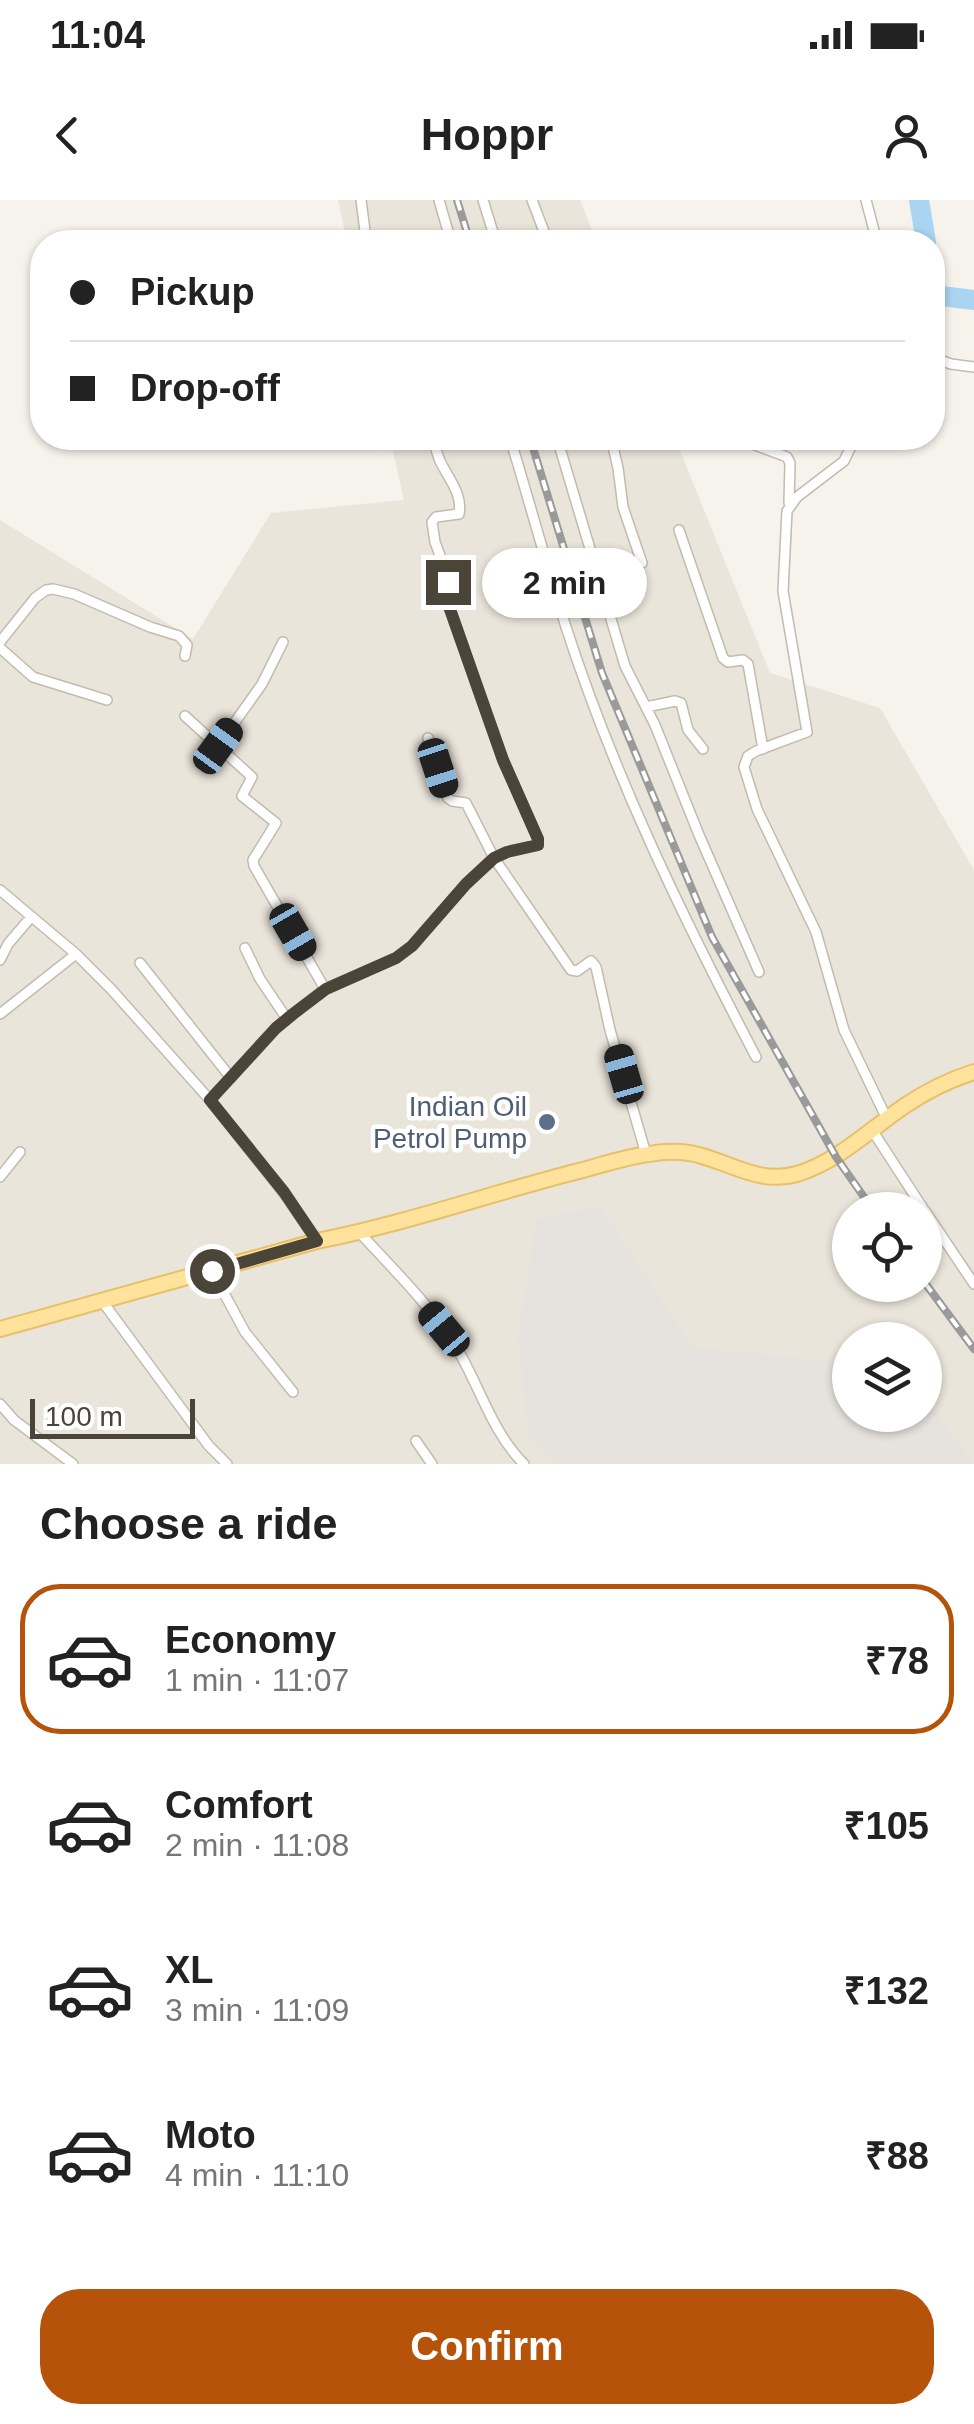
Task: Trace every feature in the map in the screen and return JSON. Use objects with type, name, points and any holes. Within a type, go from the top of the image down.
[{"type":"main road","points":[[0,1329],[646,1154],[700,1155],[755,1175],[789,1176],[836,1157],[934,1087],[974,1072]]},
{"type":"street","points":[[361,200],[365,230]]},
{"type":"street","points":[[439,200],[448,230]]},
{"type":"street","points":[[483,200],[492,230]]},
{"type":"street","points":[[532,200],[543,230]]},
{"type":"street","points":[[866,200],[875,230]]},
{"type":"street","points":[[945,362],[974,367]]},
{"type":"street","points":[[210,1100],[287,1019],[326,989],[384,964],[422,937],[466,884],[494,858],[538,845],[503,760],[444,592],[448,580],[432,522],[436,517],[455,516],[460,506],[452,478],[436,450]]},
{"type":"street","points":[[514,450],[567,628],[611,748],[658,862],[756,1057]]},
{"type":"street","points":[[561,450],[624,666],[646,707],[759,972]]},
{"type":"street","points":[[613,450],[624,507],[642,563]]},
{"type":"street","points":[[765,450],[790,460],[783,591],[808,728],[804,734],[748,756],[744,764],[757,809],[816,932],[840,1020],[887,1119]]},
{"type":"street","points":[[789,506],[844,462],[850,450]]},
{"type":"street","points":[[679,530],[723,658],[748,664],[763,749]]},
{"type":"street","points":[[107,700],[33,677],[0,645],[35,598],[46,590],[74,594],[178,636],[187,645],[185,656]]},
{"type":"street","points":[[218,746],[262,684],[283,642]]},
{"type":"street","points":[[646,707],[681,702],[688,730],[704,749]]},
{"type":"street","points":[[185,716],[252,778],[243,798],[276,822],[253,860],[254,866],[326,989]]},
{"type":"street","points":[[428,738],[448,798],[466,803],[494,858],[571,970],[591,962],[596,967],[646,1154]]},
{"type":"street","points":[[0,890],[76,954],[110,989],[210,1100],[284,1192],[317,1241]]},
{"type":"street","points":[[0,960],[31,917]]},
{"type":"street","points":[[245,948],[287,1019]]},
{"type":"street","points":[[0,1014],[76,954]]},
{"type":"street","points":[[140,963],[230,1078]]},
{"type":"street","points":[[872,1130],[913,1192]]},
{"type":"street","points":[[0,1178],[20,1152]]},
{"type":"street","points":[[360,1233],[444,1329],[501,1437],[524,1464]]},
{"type":"street","points":[[942,1236],[974,1284]]},
{"type":"street","points":[[212,1271],[245,1332],[293,1392]]},
{"type":"street","points":[[102,1301],[208,1446],[227,1464]]},
{"type":"street","points":[[0,1404],[14,1420],[72,1464]]},
{"type":"street","points":[[416,1441],[432,1464]]},
{"type":"shaded area","points":[[338,200],[580,200],[592,230],[344,230]]},
{"type":"shaded area","points":[[393,450],[680,450],[770,673],[880,708],[974,870],[974,1464],[0,1464],[0,520],[193,639],[271,513],[404,500]]},
{"type":"shaded area","points":[[600,1206],[693,1348],[832,1361],[832,1432],[942,1432],[942,1421],[974,1464],[557,1464],[529,1437],[518,1337],[537,1219]]},
{"type":"waterway","points":[[919,200],[924,230]]},
{"type":"waterway","points":[[945,296],[974,300]]},
{"type":"railway","points":[[457,200],[466,230]]},
{"type":"railway","points":[[534,450],[602,673],[712,937],[836,1157],[860,1192]]},
{"type":"railway","points":[[939,1302],[974,1349]]},
{"type":"place","name":"Indian Oil Petrol Pump","points":[[547,1122]]},
{"type":"route","points":[[212,1271],[317,1241],[284,1192],[210,1100],[293,1014],[326,989],[396,958],[412,946],[494,858],[538,845],[503,760],[445,595],[448,582]]}]
